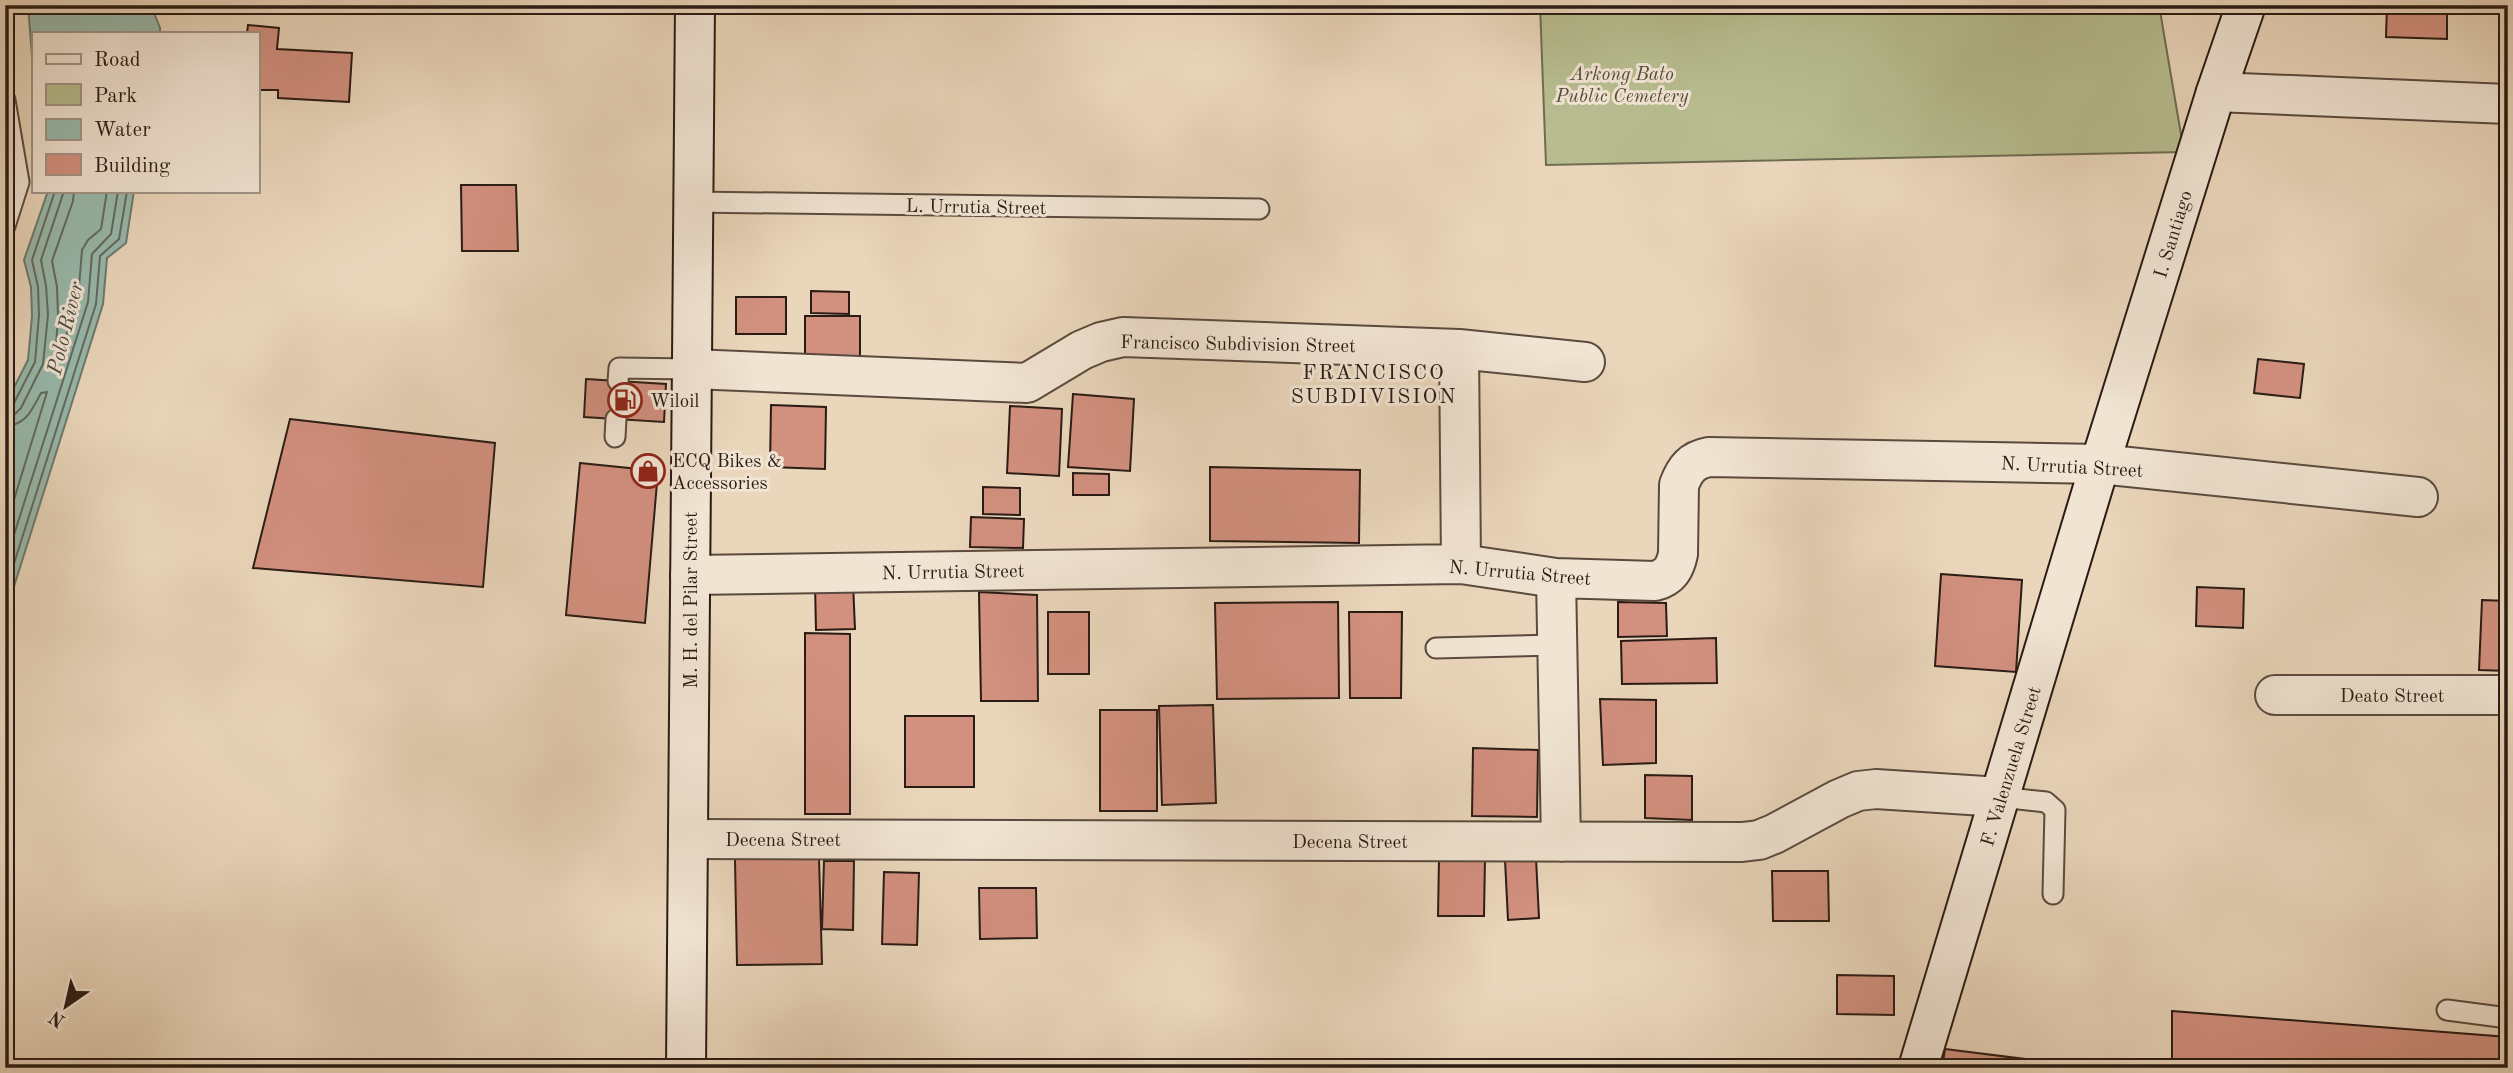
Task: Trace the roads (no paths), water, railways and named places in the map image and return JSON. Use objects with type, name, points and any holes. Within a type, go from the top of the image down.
[{"type":"street","name":"M. H. del Pilar Street","points":[[686,1068],[695,5]]},
{"type":"street","name":"I. Santiago","points":[[2100,464],[2216,92],[2246,5]]},
{"type":"street","points":[[2216,92],[2508,104]]},
{"type":"street","name":"Francisco Subdivision Street","points":[[692,369],[1027,383],[1082,351],[1101,342],[1123,337],[1459,349],[1585,362]]},
{"type":"street","points":[[1459,349],[1461,564]]},
{"type":"street","name":"N. Urrutia Street","points":[[690,575],[1461,564],[1556,578],[1655,581],[1664,579],[1672,572],[1678,554],[1679,485],[1689,465],[1700,459],[1737,457],[2100,464],[2418,497]]},
{"type":"street","name":"F. Valenzuela Street","points":[[1918,1068],[2100,464]]},
{"type":"street","points":[[1556,578],[1561,842]]},
{"type":"street","name":"Deato Street","points":[[2275,695],[2508,695]]},
{"type":"street","name":"Decena Street","points":[[688,839],[1742,842],[1759,840],[1858,791],[1876,789],[2000,797]]},
{"type":"lane","points":[[5,100],[19,182],[5,226]]},
{"type":"lane","name":"L. Urrutia Street","points":[[693,202],[1259,209]]},
{"type":"lane","points":[[618,381],[620,368],[692,369]]},
{"type":"lane","points":[[1436,648],[1557,645]]},
{"type":"lane","points":[[2000,797],[2046,802],[2055,810],[2053,894]]},
{"type":"lane","points":[[2447,1010],[2508,1018]]},
{"type":"water","points":[[28,5],[151,5],[160,28],[160,32],[32,32],[32,56]]},
{"type":"water","name":"Polo River","points":[[48,192],[134,192],[126,243],[107,258],[103,304],[5,615],[5,405],[28,360],[32,316],[31,287],[24,260]]},
{"type":"place","name":"Wiloil","points":[[625,400]]},
{"type":"place","name":"ECQ Bikes & Accessories","points":[[648,471]]},
{"type":"district","name":"FRANCISCO SUBDIVISION","points":[[1374,384]]},
{"type":"park label","name":"Arkong Bato Public Cemetery","points":[[1622,84]]}]
